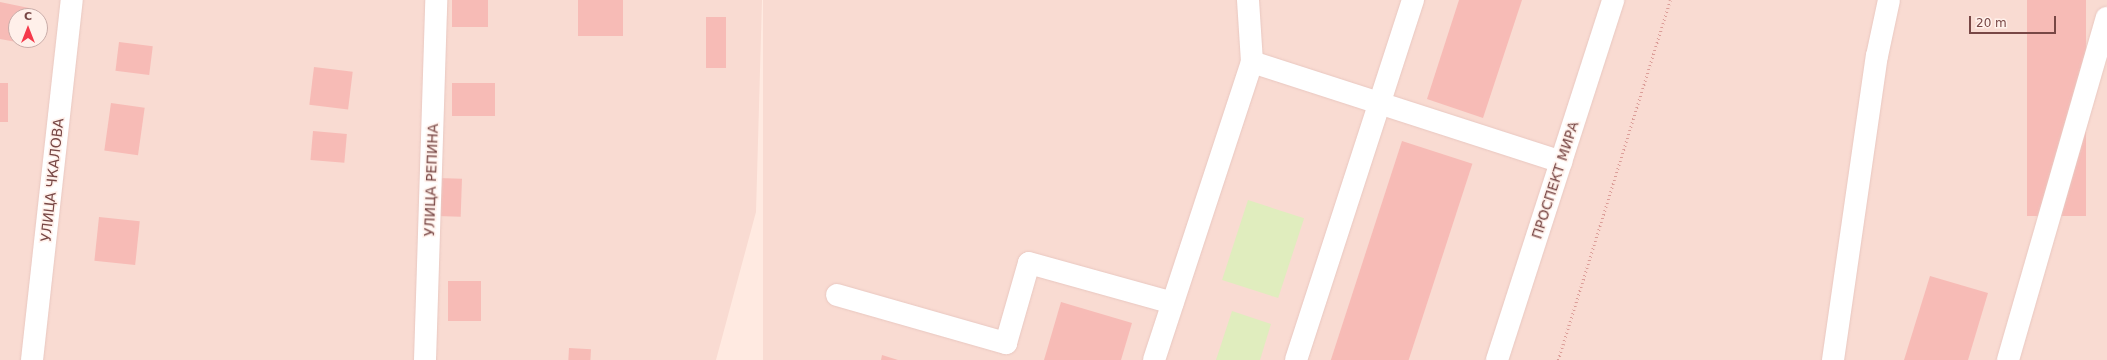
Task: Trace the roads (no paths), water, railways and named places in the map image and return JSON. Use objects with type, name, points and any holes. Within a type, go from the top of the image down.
[{"type":"street","name":"УЛИЦА ЧКАЛОВА","points":[[32,360],[72,0]]},
{"type":"street","name":"УЛИЦА РЕПИНА","points":[[425,360],[436,0]]},
{"type":"street","points":[[1154,360],[1252,62],[1248,0]]},
{"type":"street","points":[[1296,360],[1413,0]]},
{"type":"street","name":"ПРОСПЕКТ МИРА","points":[[1497,360],[1613,0]]},
{"type":"street","points":[[1833,360],[1877,56],[1889,0]]},
{"type":"street","points":[[2008,360],[2107,18]]},
{"type":"street","points":[[1252,62],[1561,162]]},
{"type":"street","points":[[837,295],[1006,343],[1029,263],[1173,303]]}]
